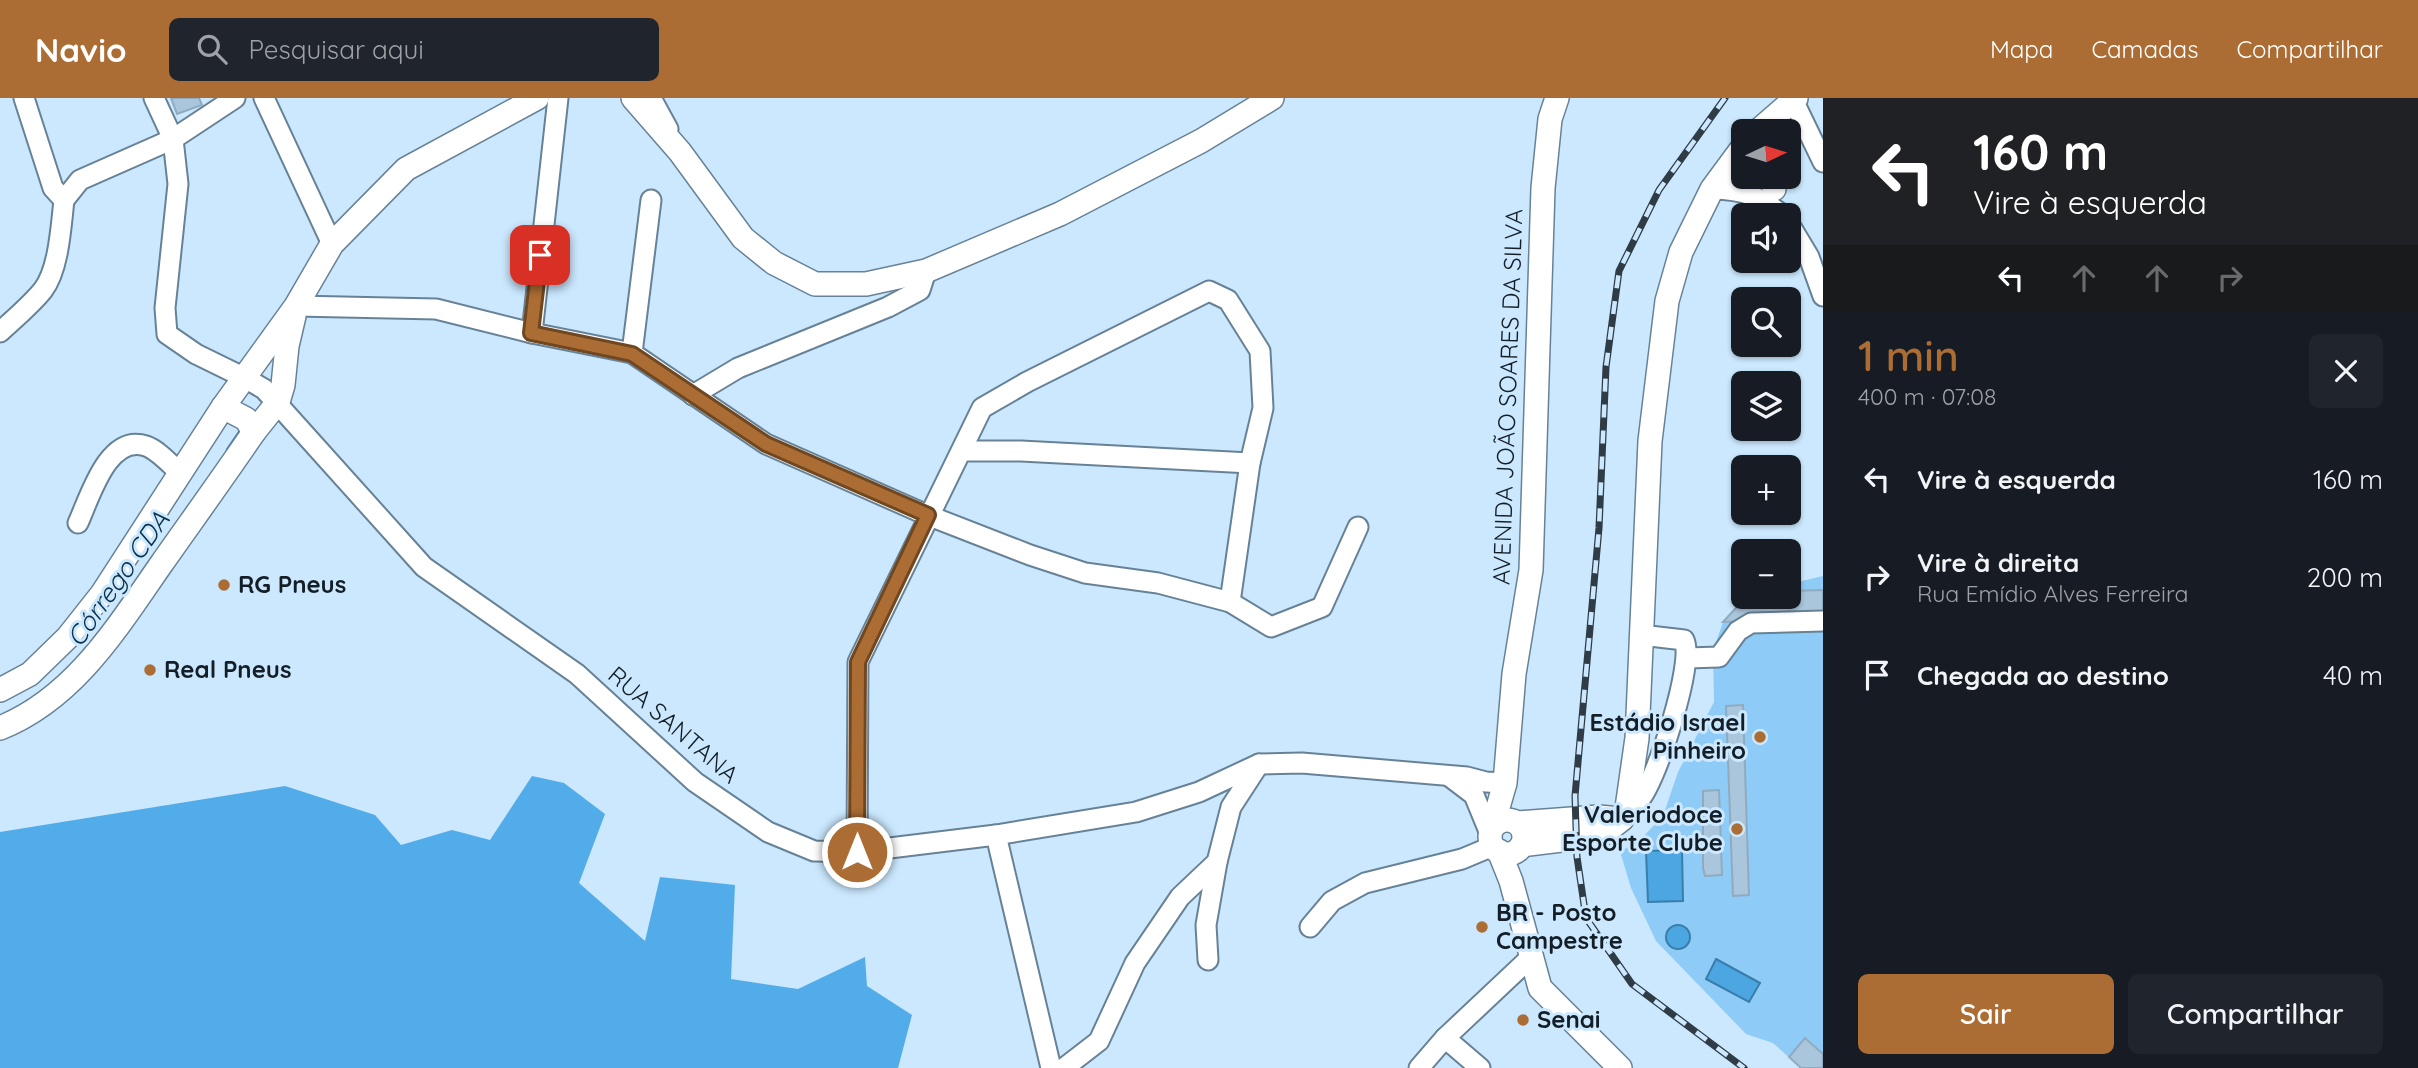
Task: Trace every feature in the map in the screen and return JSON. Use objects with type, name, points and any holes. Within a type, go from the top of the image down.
[{"type":"main road","points":[[0,690],[30,674],[68,637],[102,594],[223,407],[296,306],[332,244],[406,169],[537,98]]},
{"type":"main road","points":[[634,98],[680,152],[743,239],[774,263],[815,284],[866,284],[926,271],[1060,214],[1200,141],[1272,98]]},
{"type":"main road","name":"AVENIDA JOÃO SOARES DA SILVA","points":[[1530,958],[1511,881],[1505,837],[1505,783],[1514,674],[1531,570],[1543,188],[1550,119],[1557,98]]},
{"type":"main road","points":[[1771,119],[1790,102]]},
{"type":"main road","points":[[1780,119],[1790,102]]},
{"type":"main road","points":[[1505,837],[1598,817],[1625,814],[1637,738],[1650,440],[1667,301],[1681,252],[1712,189],[1731,163]]},
{"type":"main road","points":[[0,728],[20,719],[69,685],[110,638],[254,432],[278,402],[296,306]]},
{"type":"main road","points":[[223,407],[246,419],[254,432]]},
{"type":"main road","points":[[1530,958],[1540,988],[1620,1068]]},
{"type":"street","points":[[24,98],[53,188],[64,200]]},
{"type":"street","points":[[154,98],[173,139]]},
{"type":"street","points":[[0,332],[45,288],[56,259],[64,200],[80,180],[173,139],[235,98]]},
{"type":"street","points":[[264,98],[332,244]]},
{"type":"street","points":[[531,333],[558,98]]},
{"type":"street","points":[[651,98],[680,152]]},
{"type":"street","points":[[1790,102],[1823,162]]},
{"type":"street","name":"RUA SANTANA","points":[[173,139],[178,184],[165,308],[167,334],[196,354],[264,389],[424,567],[577,674],[695,782],[768,832],[814,851],[857,852],[996,835],[1136,812],[1199,792],[1259,764],[1301,763],[1467,776],[1486,782],[1505,783]]},
{"type":"street","points":[[1712,189],[1736,190],[1755,195],[1767,203]]},
{"type":"street","points":[[632,354],[650,200]]},
{"type":"street","points":[[1801,245],[1823,296]]},
{"type":"street","points":[[693,396],[738,368],[899,302],[920,290],[926,271]]},
{"type":"street","points":[[857,852],[858,662],[982,408],[1027,382],[1209,291],[1228,300],[1260,351],[1263,408],[1250,463],[1230,602]]},
{"type":"street","points":[[296,306],[436,309],[531,333],[632,354],[766,444],[928,515],[1030,555],[1085,573],[1157,583],[1230,602],[1270,626],[1322,607],[1358,527]]},
{"type":"street","points":[[78,523],[109,457],[124,446],[148,447],[180,473]]},
{"type":"street","points":[[962,451],[1021,451],[1250,463]]},
{"type":"street","points":[[1687,658],[1719,657],[1738,631],[1751,624],[1823,621]]},
{"type":"street","points":[[1625,814],[1640,800],[1657,770],[1687,658],[1684,640],[1641,635]]},
{"type":"street","points":[[1208,960],[1206,925],[1217,862],[1231,807],[1259,764]]},
{"type":"street","points":[[1310,927],[1332,901],[1365,883],[1462,859],[1505,837],[1474,795],[1449,776]]},
{"type":"street","points":[[996,835],[1051,1068]]},
{"type":"street","points":[[1064,1068],[1098,1041],[1135,963],[1180,897],[1217,862]]},
{"type":"street","points":[[1419,1068],[1445,1038],[1530,958]]},
{"type":"street","points":[[1445,1038],[1480,1068]]},
{"type":"shaded area","name":"Valeriodoce Esporte Clube","points":[[1823,576],[1823,1068],[1801,1068],[1773,1043],[1746,1034],[1656,941],[1631,888],[1620,851],[1637,843],[1663,816],[1678,772],[1714,702],[1713,651],[1723,622],[1735,609],[1801,609],[1801,581]]},
{"type":"shaded area","points":[[532,776],[564,783],[605,814],[579,883],[645,941],[660,877],[735,885],[731,979],[798,989],[865,957],[867,986],[912,1015],[898,1068],[0,1068],[0,832],[285,786],[375,815],[401,845],[452,830],[490,840]]},
{"type":"shaded area","points":[[1682,850],[1683,901],[1648,902],[1646,851]]},
{"type":"shaded area","points":[[1678,925],[1686,929],[1690,937],[1686,945],[1678,949],[1670,945],[1666,937],[1670,929]]},
{"type":"shaded area","points":[[1716,959],[1760,983],[1749,1002],[1706,979]]},
{"type":"building","points":[[171,98],[199,98],[202,105],[177,114]]},
{"type":"building","points":[[1823,590],[1823,617],[1723,622],[1735,609],[1801,609],[1801,591]]},
{"type":"building","points":[[1743,705],[1749,895],[1733,896],[1726,706]]},
{"type":"building","points":[[1719,790],[1722,875],[1705,876],[1703,791]]},
{"type":"building","points":[[1805,1038],[1823,1054],[1823,1068],[1801,1068],[1789,1057]]},
{"type":"waterway","name":"Córrego CDA","points":[[228,450],[241,431]]},
{"type":"railway","points":[[1725,98],[1659,190],[1619,271],[1606,367],[1599,528],[1575,796],[1577,857],[1586,918],[1632,984],[1744,1068]]},
{"type":"place","name":"RG Pneus","points":[[224,585]]},
{"type":"place","name":"Real Pneus","points":[[150,670]]},
{"type":"place","name":"Estádio Israel Pinheiro","points":[[1760,737]]},
{"type":"place","name":"Valeriodoce Esporte Clube","points":[[1737,829]]},
{"type":"place","name":"BR - Posto Campestre","points":[[1482,927]]},
{"type":"place","name":"Senai","points":[[1523,1020]]},
{"type":"route","points":[[540,255],[531,333],[632,354],[766,444],[928,515],[858,662],[857,852]]}]
